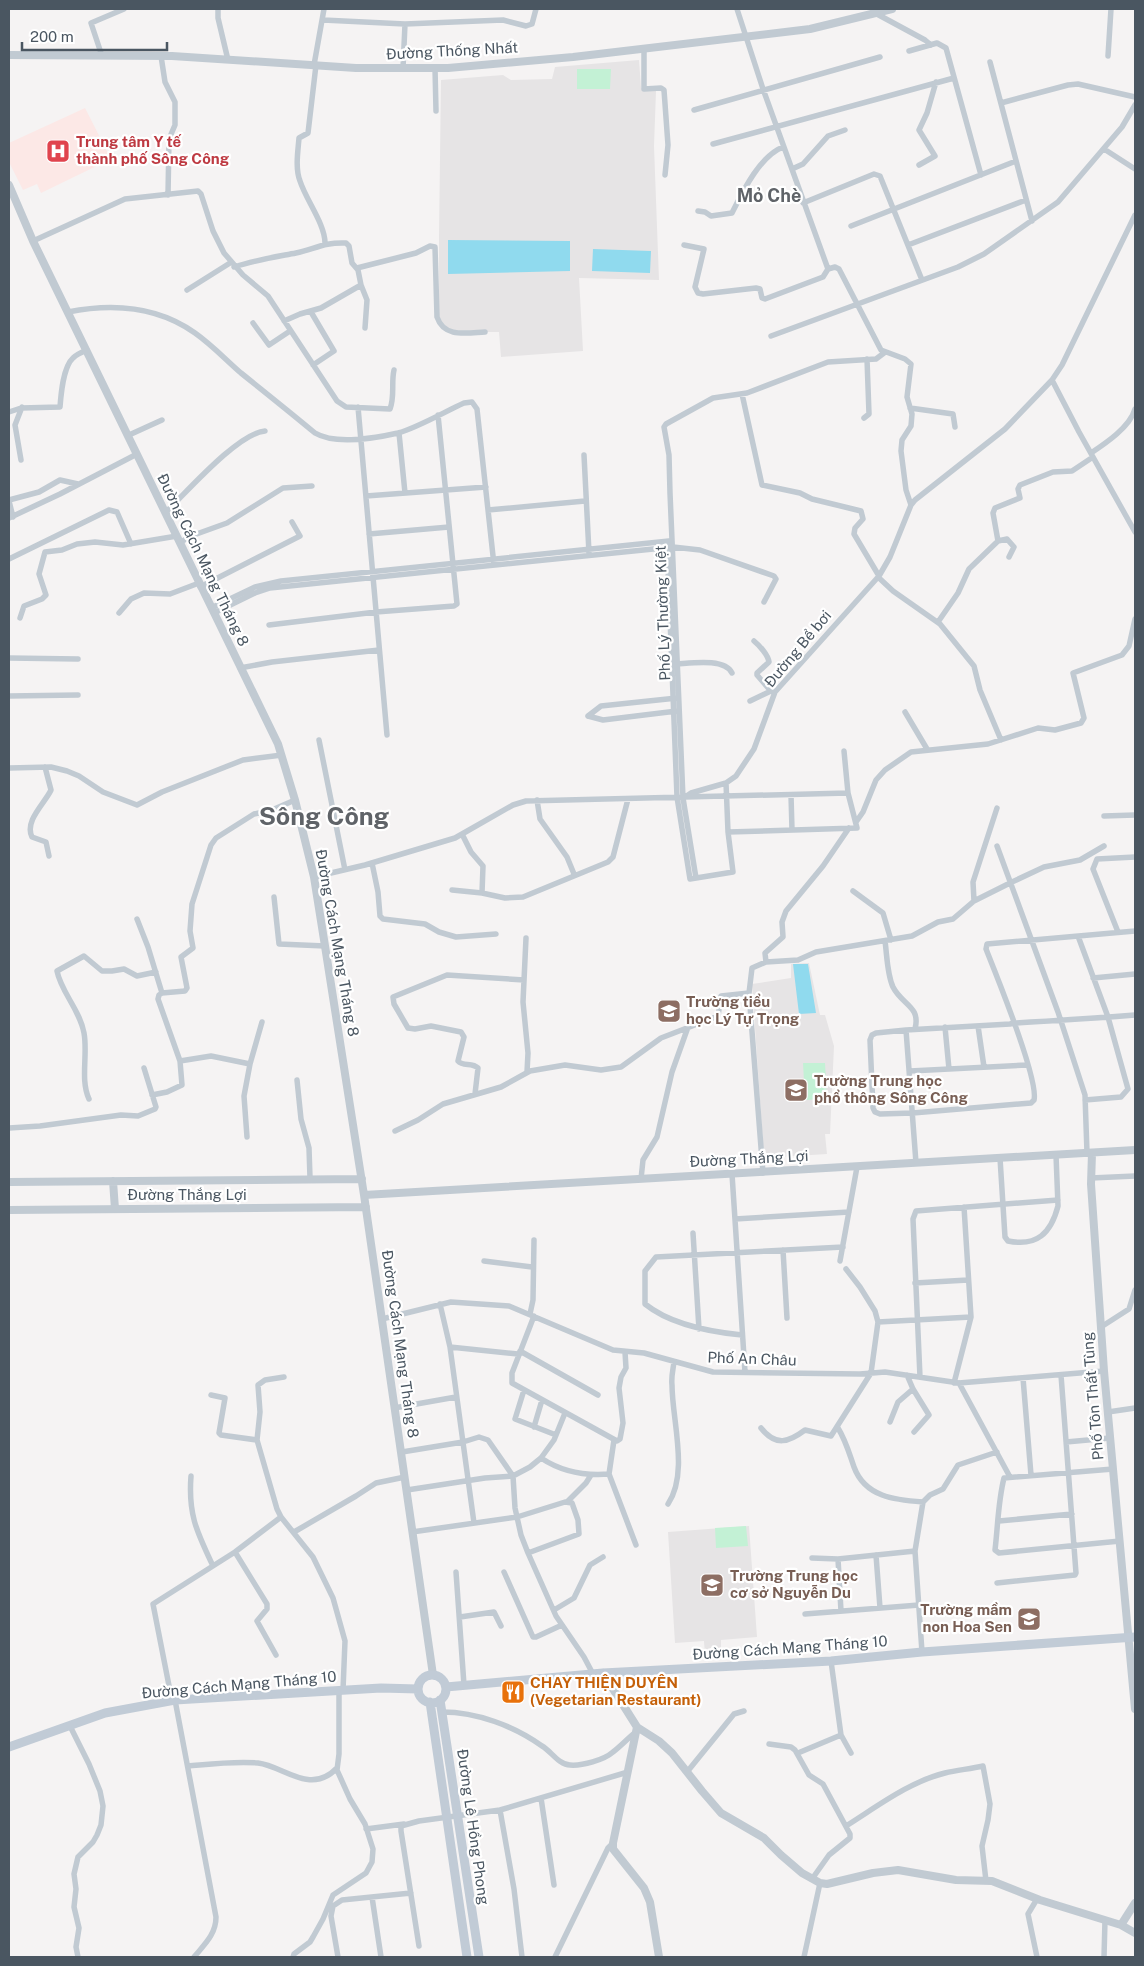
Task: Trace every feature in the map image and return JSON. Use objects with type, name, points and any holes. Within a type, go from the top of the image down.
[{"type":"main road","name":"Đường Cách Mạng Tháng 10","points":[[446,1687],[603,1673],[831,1661],[922,1652],[1132,1637]]},
{"type":"main road","points":[[433,1675],[442,1679],[446,1687],[444,1696],[440,1700],[430,1702],[422,1698],[418,1689],[423,1679],[433,1675]]},
{"type":"main road","name":"Đường Cách Mạng Tháng 10","points":[[9,1747],[104,1713],[173,1701],[381,1688],[418,1689]]},
{"type":"main road","name":"Đường Lê Hồng Phong","points":[[440,1700],[479,1957]]},
{"type":"main road","name":"Đường Lê Hồng Phong","points":[[430,1702],[467,1957]]},
{"type":"street","points":[[102,56],[91,24],[124,9]]},
{"type":"street","points":[[218,9],[218,18],[228,60]]},
{"type":"street","points":[[324,9],[315,65],[308,133],[299,138],[298,169],[300,182],[324,233],[325,243]]},
{"type":"street","points":[[323,20],[405,24],[503,20],[530,26],[536,9]]},
{"type":"street","points":[[736,9],[783,147],[828,269]]},
{"type":"street","name":"Đường Thống Nhất","points":[[9,55],[161,56],[315,65],[435,68],[544,60],[810,29],[892,9]]},
{"type":"street","points":[[1108,56],[1111,9]]},
{"type":"street","points":[[875,14],[931,45]]},
{"type":"street","points":[[403,68],[405,24]]},
{"type":"street","points":[[909,51],[937,43],[946,48],[981,175]]},
{"type":"street","points":[[644,48],[644,90],[661,88],[664,90],[668,144],[665,175]]},
{"type":"street","points":[[161,56],[166,82],[175,102],[175,125],[169,139],[168,195]]},
{"type":"street","points":[[694,110],[880,57]]},
{"type":"street","points":[[990,62],[1032,221]]},
{"type":"street","points":[[435,68],[436,111]]},
{"type":"street","points":[[713,144],[954,78]]},
{"type":"street","points":[[919,165],[935,156],[935,153],[919,130],[927,113],[936,82]]},
{"type":"street","points":[[1001,103],[1078,84],[1135,97]]},
{"type":"street","points":[[771,336],[859,308],[973,260],[1058,202],[1122,127],[1135,105]]},
{"type":"street","points":[[792,170],[804,164],[828,136],[845,130]]},
{"type":"street","points":[[698,211],[705,212],[711,216],[732,212],[751,179],[770,155],[783,147]]},
{"type":"street","points":[[1104,149],[1135,169]]},
{"type":"street","points":[[850,226],[1016,162]]},
{"type":"street","points":[[804,203],[874,174],[880,176],[922,280]]},
{"type":"street","name":"Đường Cách Mạng Tháng 8","points":[[9,185],[33,241],[278,744],[295,800],[314,877],[362,1179],[433,1675]]},
{"type":"street","points":[[33,241],[125,199],[196,190],[200,192],[217,241],[232,265],[268,296],[337,401],[346,407],[390,409],[394,386],[392,380],[394,370]]},
{"type":"street","points":[[908,245],[1026,200]]},
{"type":"street","points":[[684,245],[702,248],[705,251],[695,287],[698,293],[703,294],[756,288],[760,289],[761,296],[765,299],[823,277],[828,269],[835,267],[839,269],[878,347],[884,353],[905,359],[911,364],[907,397],[912,414],[911,426],[902,440],[901,451],[906,490],[912,504],[919,496],[1005,429],[1052,380],[1062,366],[1135,215]]},
{"type":"street","points":[[187,290],[232,265],[299,252],[325,243],[347,244],[352,263],[357,268],[368,305],[365,328]]},
{"type":"street","points":[[357,268],[416,253],[433,246],[435,247],[437,317],[439,324],[444,330],[453,333],[485,332]]},
{"type":"street","points":[[284,321],[321,308],[361,285]]},
{"type":"street","points":[[68,312],[107,306],[136,308],[170,318],[204,340],[315,433],[333,440],[398,433],[464,403],[472,402],[478,409],[493,562]]},
{"type":"street","points":[[311,312],[334,350],[313,365]]},
{"type":"street","points":[[253,323],[269,346],[290,331]]},
{"type":"street","points":[[9,412],[22,407],[60,407],[68,365],[74,356],[87,350]]},
{"type":"street","points":[[884,353],[878,358],[867,360],[828,362],[742,394],[762,485],[800,493],[812,499],[861,511],[863,519],[855,528],[854,534],[879,577],[893,590],[938,622],[974,666],[980,690],[1001,740]]},
{"type":"street","points":[[864,418],[869,414],[867,360]]},
{"type":"street","points":[[1052,380],[1135,532]]},
{"type":"street","name":"Phố Lý Thường Kiệt","points":[[728,832],[734,872],[693,878],[680,798],[670,544],[669,455],[664,427],[666,424],[713,398],[742,394]]},
{"type":"street","points":[[21,460],[15,424],[22,407]]},
{"type":"street","points":[[358,408],[387,735]]},
{"type":"street","points":[[910,408],[953,414],[954,427]]},
{"type":"street","points":[[998,541],[994,510],[1020,498],[1018,489],[1020,485],[1053,472],[1072,470],[1116,434],[1133,415],[1135,409]]},
{"type":"street","points":[[268,625],[376,612],[454,606],[458,602],[438,415]]},
{"type":"street","points":[[129,435],[162,420]]},
{"type":"street","points":[[165,512],[224,455],[256,432],[264,431]]},
{"type":"street","points":[[398,433],[405,493]]},
{"type":"street","points":[[78,484],[60,480],[39,492],[9,500],[11,518],[78,484],[137,454]]},
{"type":"street","points":[[584,455],[589,552]]},
{"type":"street","points":[[20,618],[24,606],[42,599],[46,595],[40,574],[46,552],[62,550],[77,544],[131,544],[179,539],[227,523],[283,488],[312,486]]},
{"type":"street","points":[[366,496],[486,487]]},
{"type":"street","points":[[488,510],[585,501]]},
{"type":"street","name":"Đường Bể bơi","points":[[726,783],[736,776],[754,749],[772,691],[879,577],[890,557],[912,504]]},
{"type":"street","points":[[9,559],[109,510],[117,512],[131,544]]},
{"type":"street","points":[[119,613],[131,599],[144,593],[170,594],[200,585],[300,536],[292,522]]},
{"type":"street","points":[[369,534],[449,527]]},
{"type":"street","points":[[938,622],[958,593],[968,569],[998,541],[1008,539],[1014,547],[1009,557]]},
{"type":"street","points":[[212,610],[266,590],[336,578],[670,544],[700,550],[774,576],[776,579],[764,602]]},
{"type":"street","name":"Phố Lý Thường Kiệt","points":[[670,544],[678,664],[676,698]]},
{"type":"street","points":[[856,822],[864,812],[874,784],[880,775],[911,752],[981,745],[1038,728],[1055,730],[1081,723],[1084,718],[1073,673],[1116,659],[1122,655],[1129,646],[1135,620]]},
{"type":"street","points":[[750,701],[772,691],[758,675],[769,662],[769,659],[754,641]]},
{"type":"street","points":[[240,668],[272,662],[380,650]]},
{"type":"street","points":[[9,658],[78,659]]},
{"type":"street","points":[[678,664],[712,663],[728,668],[732,673]]},
{"type":"street","points":[[9,696],[78,695]]},
{"type":"street","points":[[676,698],[600,706],[588,716],[603,720],[676,712]]},
{"type":"street","points":[[905,712],[927,749]]},
{"type":"street","points":[[319,740],[345,870]]},
{"type":"street","points":[[680,798],[726,783],[728,832],[857,828],[848,793],[844,751]]},
{"type":"street","points":[[9,768],[45,767],[73,773],[103,792],[137,805],[162,792],[244,760],[282,755]]},
{"type":"street","points":[[45,767],[51,790],[35,812],[31,833],[32,837],[46,842],[49,856]]},
{"type":"street","points":[[314,877],[372,863],[455,838],[513,805],[537,800],[848,793]]},
{"type":"street","points":[[790,795],[792,830]]},
{"type":"street","points":[[452,890],[482,893],[505,898],[523,897],[574,874],[608,862],[613,857],[628,799]]},
{"type":"street","points":[[152,1095],[182,1086],[180,1061],[158,1004],[159,995],[162,993],[185,991],[187,988],[182,956],[192,950],[190,931],[192,904],[213,841],[254,814],[272,810],[295,800]]},
{"type":"street","points":[[537,800],[540,819],[567,857],[574,874]]},
{"type":"street","points":[[974,901],[972,882],[997,808]]},
{"type":"street","points":[[1104,816],[1135,815]]},
{"type":"street","points":[[766,962],[765,953],[783,937],[782,922],[786,911],[823,866],[849,828]]},
{"type":"street","points":[[462,834],[471,852],[483,866],[482,893]]},
{"type":"street","points":[[997,846],[1061,1020],[1085,1100],[1089,1153]]},
{"type":"street","points":[[763,1173],[749,993],[752,968],[766,962],[798,960],[816,952],[912,936],[938,922],[953,919],[974,901],[1044,867],[1080,860],[1104,846]]},
{"type":"street","points":[[1118,932],[1093,869],[1097,859],[1135,857]]},
{"type":"street","points":[[372,863],[378,892],[380,916],[383,919],[425,924],[438,932],[456,937],[496,934]]},
{"type":"street","points":[[853,891],[882,913],[888,940],[893,986],[915,1012],[917,1020],[915,1029]]},
{"type":"street","points":[[274,898],[279,944],[285,946],[325,946]]},
{"type":"street","points":[[137,919],[162,993]]},
{"type":"street","points":[[1135,931],[987,944],[986,949],[1014,1023],[1035,1092],[1034,1100],[1031,1103],[913,1113],[880,1114],[874,1108],[870,1040],[872,1035],[876,1033],[915,1029],[978,1026],[1014,1023],[1135,1015]]},
{"type":"street","points":[[1078,936],[1108,1017],[1128,1089],[1121,1097],[1085,1100]]},
{"type":"street","points":[[526,938],[523,1012],[528,1047],[527,1072]]},
{"type":"street","points":[[89,1099],[86,1089],[86,1045],[82,1024],[57,972],[84,956],[102,971],[124,969],[137,976],[156,972]]},
{"type":"street","points":[[1094,978],[1135,974]]},
{"type":"street","points":[[475,1094],[478,1068],[461,1064],[458,1061],[463,1034],[436,1026],[408,1028],[394,1004],[393,997],[448,975],[524,980]]},
{"type":"street","points":[[395,1132],[443,1104],[501,1087],[527,1072],[565,1066],[601,1070],[621,1067],[656,1041],[718,1016],[721,996],[749,993]]},
{"type":"street","points":[[247,1137],[244,1096],[250,1064],[262,1022]]},
{"type":"street","points":[[978,1026],[984,1067]]},
{"type":"street","points":[[641,1179],[643,1160],[657,1137],[672,1072],[688,1027]]},
{"type":"street","points":[[945,1027],[949,1069]]},
{"type":"street","points":[[906,1030],[916,1163]]},
{"type":"street","points":[[180,1061],[211,1056],[250,1064]]},
{"type":"street","points":[[910,1071],[1027,1065]]},
{"type":"street","points":[[9,1128],[40,1126],[122,1115],[138,1116],[156,1108],[144,1068]]},
{"type":"street","points":[[297,1080],[301,1119],[309,1148],[310,1178]]},
{"type":"street","name":"Đường Thắng Lợi","points":[[364,1195],[1135,1150]]},
{"type":"street","name":"Phố Tôn Thất Tùng","points":[[1089,1153],[1104,1371],[1120,1540],[1132,1637],[1135,1709]]},
{"type":"street","points":[[1000,1158],[1006,1239],[1012,1242],[1034,1240],[1044,1234],[1056,1212],[1058,1200],[1056,1155]]},
{"type":"street","points":[[840,1261],[857,1167]]},
{"type":"street","points":[[732,1174],[745,1372]]},
{"type":"street","points":[[1091,1178],[1135,1176]]},
{"type":"street","name":"Đường Thắng Lợi","points":[[9,1182],[362,1179]]},
{"type":"street","points":[[114,1181],[115,1209]]},
{"type":"street","points":[[920,1377],[912,1219],[916,1211],[1058,1200]]},
{"type":"street","name":"Đường Thắng Lợi","points":[[9,1210],[366,1207]]},
{"type":"street","points":[[964,1207],[971,1317],[956,1383],[1010,1477]]},
{"type":"street","points":[[735,1219],[849,1212]]},
{"type":"street","points":[[693,1233],[699,1329]]},
{"type":"street","points":[[534,1240],[532,1315],[510,1381],[616,1441],[620,1439],[622,1429],[619,1388],[621,1377],[626,1368],[625,1352]]},
{"type":"street","points":[[742,1335],[699,1329],[653,1310],[645,1304],[645,1271],[656,1257],[843,1246]]},
{"type":"street","points":[[783,1250],[787,1318]]},
{"type":"street","points":[[484,1261],[532,1267]]},
{"type":"street","points":[[761,1428],[770,1436],[783,1441],[794,1439],[805,1430],[832,1436],[871,1373],[878,1316],[846,1269]]},
{"type":"street","points":[[915,1283],[968,1280]]},
{"type":"street","points":[[1101,1327],[1129,1309],[1135,1290]]},
{"type":"street","name":"Phố An Châu","points":[[382,1319],[440,1304],[458,1302],[500,1305],[517,1308],[607,1348],[625,1352],[644,1353],[705,1371],[891,1372],[956,1383],[1104,1371]]},
{"type":"street","points":[[440,1304],[450,1347],[474,1523]]},
{"type":"street","points":[[878,1322],[971,1317]]},
{"type":"street","points":[[450,1347],[519,1352],[598,1396]]},
{"type":"street","points":[[668,1504],[676,1488],[678,1466],[672,1387],[674,1362]]},
{"type":"street","points":[[907,1375],[929,1416],[914,1432]]},
{"type":"street","points":[[997,1583],[1075,1575],[1077,1571],[1061,1375]]},
{"type":"street","points":[[284,1377],[265,1380],[258,1385],[260,1412],[257,1440],[277,1509],[318,1564],[333,1598],[345,1640],[337,1768],[350,1799],[364,1820],[373,1853],[369,1869],[333,1895],[313,1937],[293,1957]]},
{"type":"street","points":[[1023,1378],[1031,1476]]},
{"type":"street","points":[[890,1422],[898,1402],[913,1389]]},
{"type":"street","points":[[524,1390],[515,1418],[556,1435]]},
{"type":"street","points":[[211,1395],[225,1398],[221,1435],[257,1440]]},
{"type":"street","points":[[394,1408],[456,1397]]},
{"type":"street","points":[[534,1427],[542,1400]]},
{"type":"street","points":[[1108,1412],[1135,1408]]},
{"type":"street","points":[[407,1490],[513,1476],[530,1467],[541,1458],[556,1435],[565,1413]]},
{"type":"street","points":[[838,1428],[846,1442],[859,1478],[868,1488],[880,1496],[897,1500],[922,1502]]},
{"type":"street","points":[[402,1452],[463,1442],[479,1437],[488,1440],[513,1476],[517,1517],[528,1553],[562,1625],[593,1674]]},
{"type":"street","points":[[1066,1442],[1110,1438]]},
{"type":"street","points":[[614,1440],[609,1474],[636,1546]]},
{"type":"street","points":[[922,1652],[915,1551],[922,1502],[943,1489],[958,1465],[996,1452]]},
{"type":"street","points":[[541,1458],[561,1469],[591,1475],[609,1474]]},
{"type":"street","points":[[1113,1469],[1004,1478],[998,1504],[999,1521],[995,1550],[998,1553],[1120,1540]]},
{"type":"street","points":[[412,1532],[517,1517],[568,1501],[586,1483],[591,1475]]},
{"type":"street","points":[[191,1476],[192,1518],[213,1566]]},
{"type":"street","points":[[294,1532],[376,1483],[405,1477]]},
{"type":"street","points":[[528,1553],[580,1534],[574,1505],[568,1501]]},
{"type":"street","points":[[999,1521],[1072,1514]]},
{"type":"street","points":[[194,1957],[213,1934],[216,1916],[188,1766],[153,1604],[235,1552],[282,1517]]},
{"type":"street","points":[[812,1558],[838,1559],[915,1551]]},
{"type":"street","points":[[235,1552],[267,1604],[267,1609],[257,1622],[276,1655]]},
{"type":"street","points":[[876,1555],[880,1608]]},
{"type":"street","points":[[554,1610],[574,1598],[590,1565],[604,1557]]},
{"type":"street","points":[[838,1559],[842,1611]]},
{"type":"street","points":[[456,1572],[464,1685]]},
{"type":"street","points":[[504,1572],[533,1637],[536,1638],[562,1625]]},
{"type":"street","points":[[805,1614],[919,1605]]},
{"type":"street","points":[[460,1617],[494,1612],[501,1626]]},
{"type":"street","points":[[831,1661],[841,1736],[851,1754]]},
{"type":"street","points":[[603,1673],[637,1729],[667,1748],[722,1813],[764,1838],[781,1856],[816,1881],[828,1884],[874,1873],[898,1870],[956,1880],[986,1881],[1015,1889],[1036,1899],[1121,1925],[1135,1933]]},
{"type":"street","points":[[687,1772],[734,1714],[744,1711]]},
{"type":"street","points":[[442,1712],[464,1713],[502,1725],[543,1746],[562,1762],[570,1765],[598,1760],[610,1754],[637,1729]]},
{"type":"street","points":[[70,1726],[89,1764],[100,1791],[103,1806],[98,1834],[78,1857],[74,1874],[75,1912],[79,1928],[76,1947],[78,1957]]},
{"type":"street","points":[[637,1729],[613,1844],[616,1853],[644,1888],[650,1902],[659,1957]]},
{"type":"street","points":[[798,1754],[841,1736]]},
{"type":"street","points":[[769,1744],[791,1747],[798,1754],[809,1775],[823,1784],[850,1834],[850,1838],[829,1855],[816,1881],[804,1957]]},
{"type":"street","points":[[188,1766],[236,1762],[261,1764],[294,1778],[305,1779],[324,1778],[337,1768]]},
{"type":"street","points":[[846,1826],[901,1791],[923,1781],[947,1772],[983,1766],[990,1804],[982,1846],[986,1881]]},
{"type":"street","points":[[366,1829],[500,1810],[628,1772]]},
{"type":"street","points":[[541,1798],[554,1885]]},
{"type":"street","points":[[500,1810],[514,1889],[522,1957]]},
{"type":"street","points":[[404,1824],[401,1826],[401,1831],[420,1946]]},
{"type":"street","points":[[554,1957],[608,1848],[613,1844]]},
{"type":"street","points":[[338,1957],[332,1916],[333,1906],[342,1900],[411,1893]]},
{"type":"street","points":[[372,1897],[381,1957]]},
{"type":"street","points":[[1036,1899],[1028,1914],[1037,1957]]},
{"type":"street","points":[[1121,1925],[1135,1904]]},
{"type":"street","points":[[1104,1957],[1105,1920]]},
{"type":"shaded area","points":[[639,60],[641,88],[645,91],[656,91],[654,146],[659,280],[579,278],[583,351],[501,357],[499,332],[454,332],[446,329],[439,319],[441,80],[503,75],[511,80],[552,79],[555,67]]},
{"type":"shaded area","name":"Trung tâm Y tế thành phố Sông Công","points":[[85,108],[111,159],[41,193],[37,184],[23,190],[9,162],[9,143]]},
{"type":"shaded area","name":"Trường Trung học phổ thông Sông Công","points":[[809,963],[820,1015],[825,1015],[834,1046],[830,1134],[825,1134],[827,1154],[764,1158],[752,984],[791,978],[791,964]]},
{"type":"shaded area","name":"Trường Trung học cơ sở Nguyễn Du","points":[[749,1526],[757,1637],[721,1640],[721,1655],[705,1656],[704,1641],[675,1643],[668,1532]]},
{"type":"green space","points":[[577,69],[611,69],[610,89],[577,89]]},
{"type":"green space","points":[[803,1063],[825,1063],[827,1099],[805,1100]]},
{"type":"green space","points":[[746,1526],[748,1546],[716,1548],[715,1528]]},
{"type":"water","points":[[448,240],[570,241],[570,271],[448,274]]},
{"type":"water","points":[[593,249],[651,251],[650,273],[592,271]]},
{"type":"water","points":[[793,964],[808,964],[816,1013],[799,1014]]},
{"type":"place","name":"Trung tâm Y tế thành phố Sông Công","points":[[58,151]]},
{"type":"place","name":"Trường tiểu học Lý Tự Trọng","points":[[669,1011]]},
{"type":"place","name":"Trường Trung học phổ thông Sông Công","points":[[796,1090]]},
{"type":"place","name":"Trường Trung học cơ sở Nguyễn Du","points":[[712,1585]]},
{"type":"place","name":"Trường mầm non Hoa Sen","points":[[1029,1619]]},
{"type":"place","name":"CHAY THIỆN DUYÊN (Vegetarian Restaurant)","points":[[513,1692]]},
{"type":"district","name":"Mỏ Chè","points":[[769,196]]},
{"type":"district","name":"Sông Công","points":[[324,816]]}]
